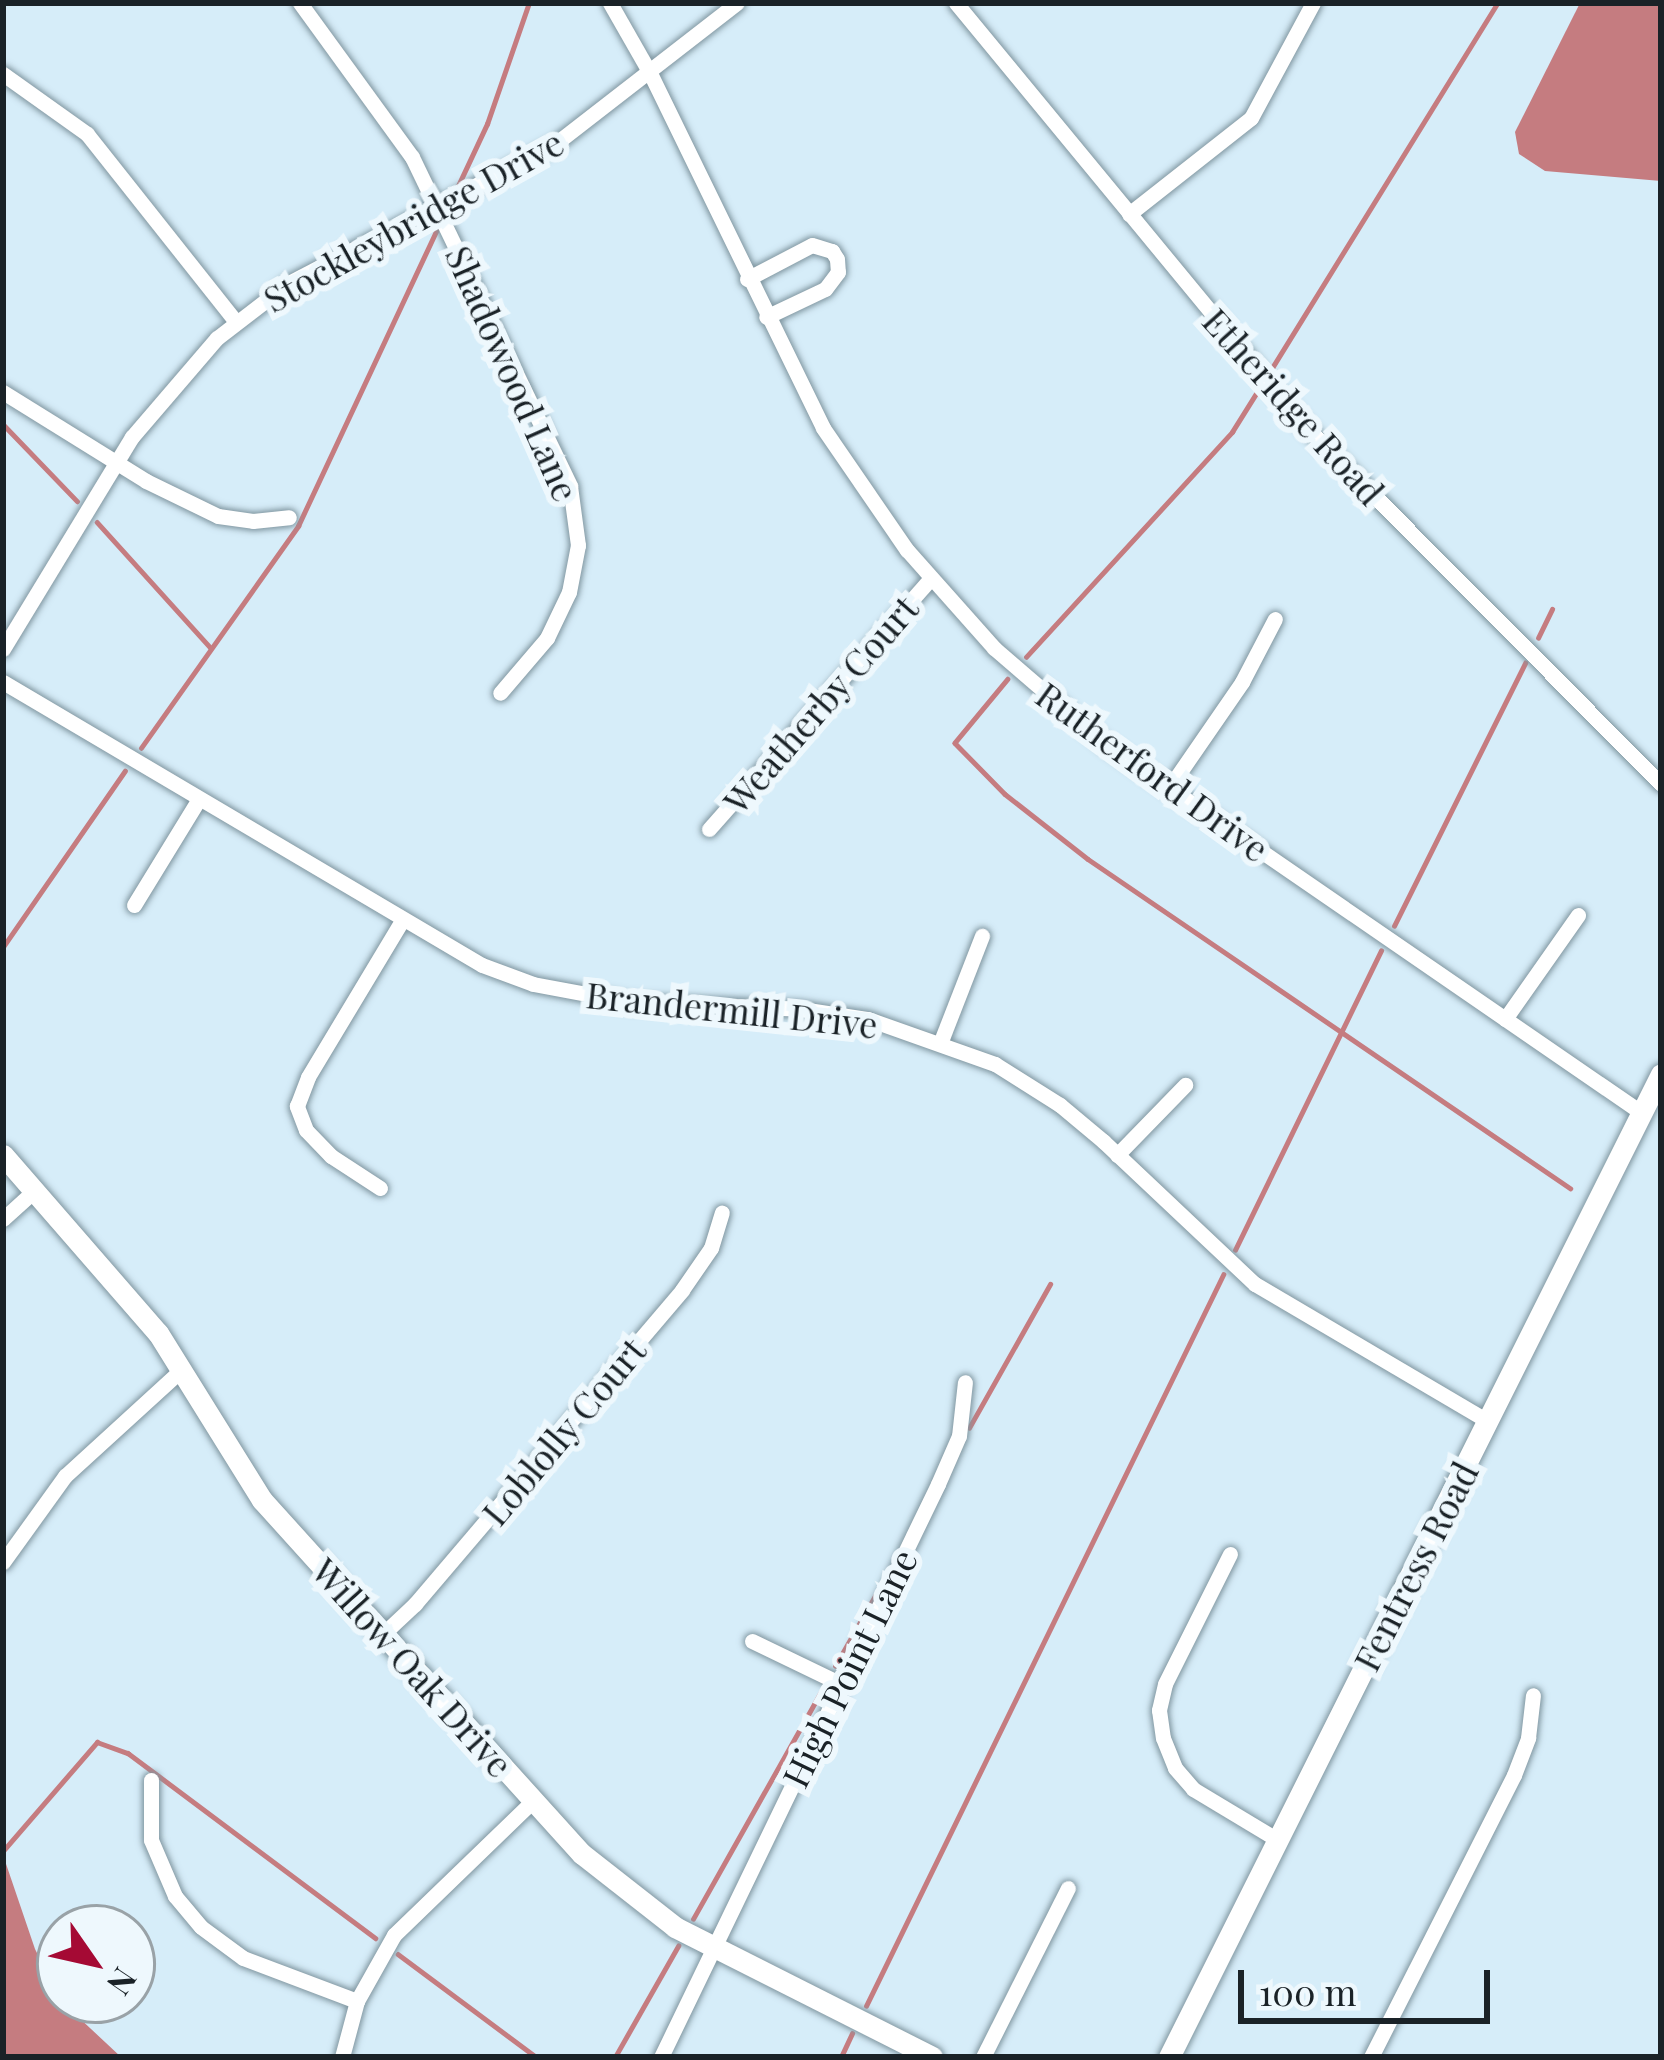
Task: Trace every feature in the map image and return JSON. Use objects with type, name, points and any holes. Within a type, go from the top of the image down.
[{"type":"street","name":"Shadowood Lane","points":[[299,3],[390,121],[440,208],[561,461],[578,531],[574,576],[561,616],[500,693]]},
{"type":"street","name":"Rutherford Drive","points":[[610,3],[650,73],[823,428],[930,578],[1040,690],[1169,788],[1642,1113]]},
{"type":"street","name":"Stockleybridge Drive","points":[[3,649],[117,461],[182,373],[236,322],[287,284],[555,144],[737,3]]},
{"type":"street","name":"Etheridge Road","points":[[956,3],[1304,425],[1661,784]]},
{"type":"street","points":[[1129,214],[1251,118],[1313,3]]},
{"type":"street","points":[[3,74],[87,134],[236,322]]},
{"type":"street","points":[[747,279],[812,245],[832,251],[837,259],[838,272],[825,289],[766,317]]},
{"type":"street","points":[[3,392],[218,516],[254,521],[289,517]]},
{"type":"street","name":"Weatherby Court","points":[[710,829],[930,578]]},
{"type":"street","points":[[1169,788],[1242,682],[1275,619]]},
{"type":"street","name":"Brandermill Drive","points":[[3,682],[401,922],[482,965],[589,996],[850,1015],[941,1041],[1034,1088],[1117,1155],[1255,1284],[1488,1420]]},
{"type":"street","points":[[134,905],[199,799]]},
{"type":"street","points":[[1505,1019],[1578,915]]},
{"type":"street","points":[[380,1188],[331,1156],[306,1130],[297,1106],[308,1077],[401,922]]},
{"type":"street","points":[[941,1041],[982,936]]},
{"type":"street","name":"Fentress Road","points":[[1169,2057],[1661,1074]]},
{"type":"street","points":[[1117,1155],[1185,1084]]},
{"type":"street","name":"Willow Oak Drive","points":[[3,1155],[123,1287],[262,1500],[532,1801],[615,1885],[713,1948],[932,2057]]},
{"type":"street","points":[[3,1219],[35,1190]]},
{"type":"street","name":"Loblolly Court","points":[[383,1634],[416,1604],[682,1290],[711,1248],[722,1214]]},
{"type":"street","points":[[3,1562],[65,1477],[181,1370]]},
{"type":"street","name":"High Point Lane","points":[[661,2057],[959,1436],[965,1382]]},
{"type":"street","points":[[1230,1554],[1166,1684],[1159,1710],[1163,1738],[1175,1768],[1193,1789],[1278,1840]]},
{"type":"street","points":[[752,1641],[841,1684]]},
{"type":"street","points":[[1371,2057],[1514,1775],[1528,1738],[1533,1695]]},
{"type":"street","points":[[152,1780],[149,1818],[156,1855],[175,1896],[201,1927],[244,1958],[357,2001]]},
{"type":"street","points":[[342,2057],[357,2001],[381,1955],[416,1908],[532,1801]]},
{"type":"street","points":[[983,2057],[1068,1888]]},
{"type":"shaded area","points":[[1580,3],[1661,3],[1661,181],[1545,171],[1519,154],[1515,132]]},
{"type":"shaded area","points":[[3,1855],[36,1951],[36,2024],[86,2024],[121,2057],[3,2057]]},
{"type":"waterway","points":[[457,188],[487,124],[529,3]]},
{"type":"waterway","points":[[1272,368],[1497,3]]},
{"type":"waterway","points":[[141,748],[298,526],[436,231]]},
{"type":"waterway","points":[[1026,657],[1232,432],[1257,392]]},
{"type":"waterway","points":[[3,424],[77,501]]},
{"type":"waterway","points":[[97,522],[210,647]]},
{"type":"waterway","points":[[1538,638],[1552,609]]},
{"type":"waterway","points":[[1394,926],[1525,663]]},
{"type":"waterway","points":[[1008,679],[955,743],[1005,794],[1088,859],[1570,1188]]},
{"type":"waterway","points":[[3,947],[125,771]]},
{"type":"waterway","points":[[1235,1250],[1381,951]]},
{"type":"waterway","points":[[866,2006],[1223,1275]]},
{"type":"waterway","points":[[969,1428],[1050,1284]]},
{"type":"waterway","points":[[835,1666],[884,1580]]},
{"type":"waterway","points":[[693,1919],[822,1690]]},
{"type":"waterway","points":[[3,1851],[97,1742],[128,1753],[375,1938]]},
{"type":"waterway","points":[[615,2057],[678,1946]]},
{"type":"waterway","points":[[398,1954],[536,2057]]},
{"type":"waterway","points":[[841,2057],[852,2033]]}]
